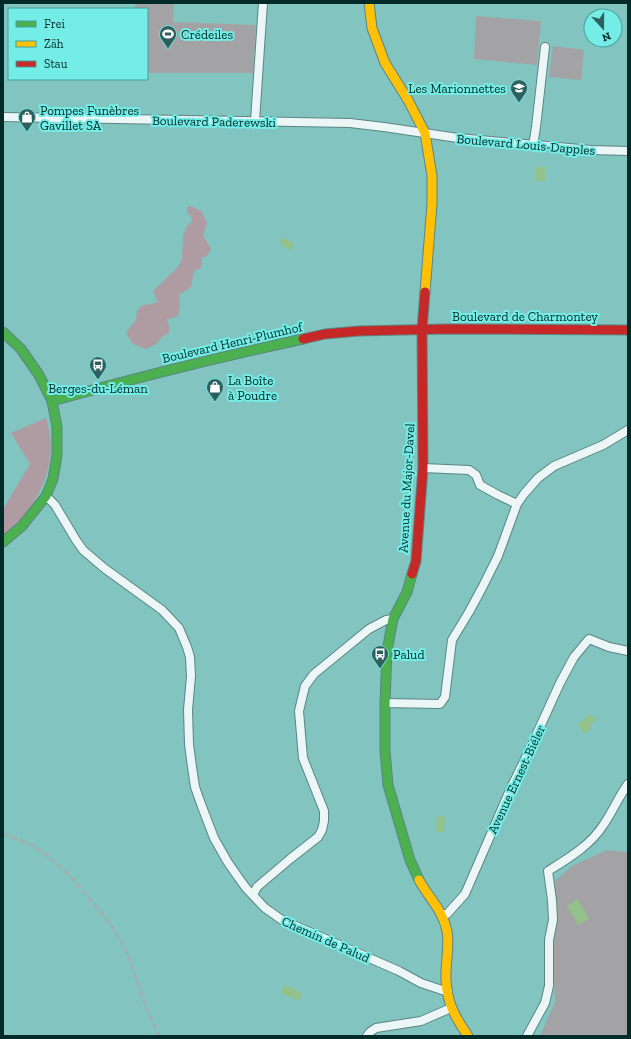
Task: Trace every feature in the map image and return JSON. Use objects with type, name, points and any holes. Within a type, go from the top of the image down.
[{"type":"street","points":[[255,121],[263,3]]},
{"type":"street","name":"Avenue du Major-Davel","points":[[369,3],[372,28],[383,58],[408,100],[425,133],[432,176],[430,236],[422,330],[422,468],[420,513],[416,561],[408,592],[393,619],[386,651],[385,751],[388,785],[410,860],[421,883],[442,914],[447,930],[448,941],[446,980],[451,1008],[468,1036]]},
{"type":"street","points":[[533,146],[545,47]]},
{"type":"street","name":"Boulevard Paderewski","points":[[3,117],[350,123],[425,133]]},
{"type":"street","name":"Boulevard Louis-Dapples","points":[[425,133],[533,146],[628,151]]},
{"type":"street","name":"Boulevard de Charmontey","points":[[422,330],[628,330]]},
{"type":"street","name":"Boulevard Henri-Plumhof","points":[[52,401],[139,377],[325,334],[359,331],[422,330]]},
{"type":"street","points":[[3,332],[16,344],[39,375],[52,401],[57,427],[57,455],[52,479],[46,496],[22,526],[3,542]]},
{"type":"street","points":[[385,703],[440,704],[445,697],[452,640],[469,612],[498,556],[517,504],[538,478],[554,466],[603,444],[628,430]]},
{"type":"street","points":[[422,468],[469,470],[476,475],[480,485],[517,504]]},
{"type":"street","name":"Chemin de Palud","points":[[46,496],[55,505],[83,550],[104,568],[162,610],[179,628],[190,657],[191,676],[188,710],[195,787],[206,820],[218,844],[228,863],[246,888],[265,908],[282,920],[399,971],[421,983],[448,992]]},
{"type":"street","points":[[253,896],[257,887],[318,837],[322,830],[324,811],[303,758],[299,711],[305,686],[314,674],[369,629],[386,620],[393,619]]},
{"type":"street","name":"Avenue Ernest-Biéler","points":[[442,914],[447,914],[465,894],[510,790],[560,683],[574,657],[589,639],[609,647],[628,651]]},
{"type":"street","points":[[527,1036],[546,1003],[549,986],[548,940],[553,920],[548,871],[573,856],[593,839],[604,825],[628,784]]},
{"type":"street","points":[[367,1036],[376,1028],[421,1021],[451,1008]]},
{"type":"shaded area","points":[[135,3],[174,3],[173,22],[256,25],[253,73],[148,73],[148,8],[135,8]]},
{"type":"shaded area","points":[[476,16],[541,21],[537,65],[474,59]]},
{"type":"shaded area","points":[[553,46],[584,50],[581,80],[549,77]]},
{"type":"shaded area","points":[[536,167],[545,167],[545,181],[536,181]]},
{"type":"shaded area","points":[[190,206],[201,211],[207,222],[203,236],[211,249],[207,256],[202,258],[201,268],[194,271],[191,287],[179,295],[180,305],[178,316],[167,319],[169,333],[162,337],[156,344],[146,349],[133,344],[126,333],[136,319],[137,311],[141,306],[158,302],[153,291],[178,267],[182,259],[183,236],[187,226],[192,221],[191,216],[187,212],[187,207]]},
{"type":"shaded area","points":[[281,238],[295,244],[291,250],[281,245]]},
{"type":"shaded area","points":[[46,418],[50,435],[51,451],[48,468],[43,483],[27,512],[16,525],[3,536],[3,509],[30,464],[11,433]]},
{"type":"shaded area","points":[[591,714],[596,720],[590,725],[592,728],[584,734],[578,724]]},
{"type":"shaded area","points":[[437,816],[445,817],[444,833],[436,832]]},
{"type":"shaded area","points":[[607,850],[628,852],[628,1036],[540,1036],[555,1002],[553,954],[556,925],[554,882],[572,866]]},
{"type":"shaded area","points":[[578,899],[589,919],[578,925],[567,906]]},
{"type":"shaded area","points":[[284,985],[302,993],[299,1001],[281,993]]},
{"type":"railway","points":[[3,834],[32,845],[49,857],[70,876],[103,915],[121,940],[128,955],[146,1007],[159,1036]]},
{"type":"traffic: fast","points":[[3,332],[21,349],[39,375],[52,401],[57,427],[57,455],[53,479],[46,496],[22,526],[3,542]]},
{"type":"traffic: fast","points":[[52,401],[177,368],[303,339]]},
{"type":"traffic: fast","points":[[412,574],[407,592],[393,619],[387,651],[385,751],[388,785],[410,860],[419,880]]},
{"type":"traffic: slow","points":[[369,3],[372,28],[385,63],[408,100],[425,133],[432,176],[432,204],[425,292]]},
{"type":"traffic: slow","points":[[419,880],[439,910],[445,923],[448,937],[446,974],[448,996],[456,1016],[468,1036]]},
{"type":"traffic: jam","points":[[412,574],[416,561],[423,468],[422,330],[425,292]]},
{"type":"traffic: jam","points":[[303,339],[325,334],[359,331],[448,329],[628,330]]},
{"type":"place","name":"Crédeiles","points":[[168,49]]},
{"type":"place","name":"Les Marionnettes","points":[[519,103]]},
{"type":"place","name":"Pompes Funèbres Gavillet SA","points":[[27,132]]},
{"type":"place","name":"Berges-du-Léman","points":[[98,380]]},
{"type":"place","name":"La Boîte à Poudre","points":[[215,402]]},
{"type":"place","name":"Palud","points":[[380,669]]}]
